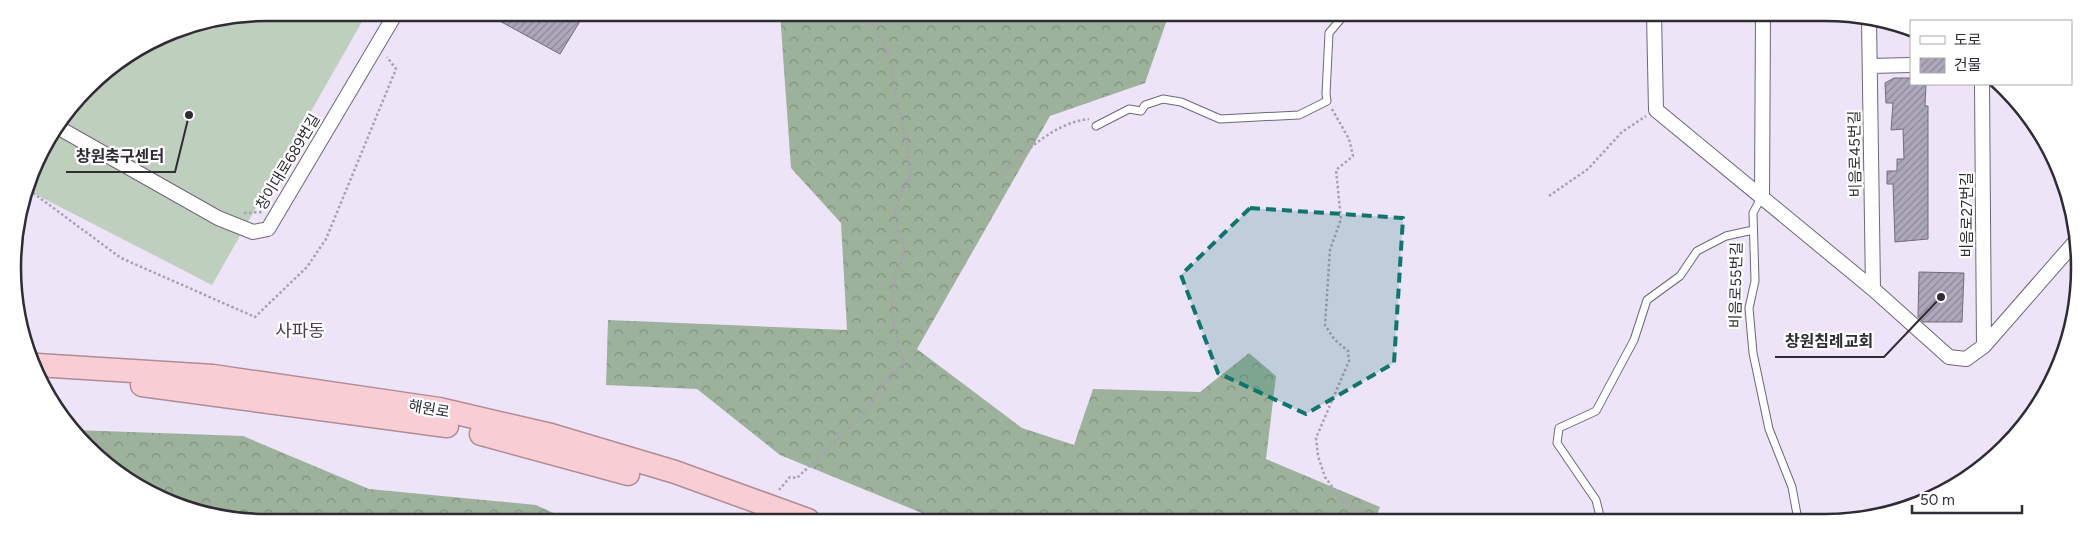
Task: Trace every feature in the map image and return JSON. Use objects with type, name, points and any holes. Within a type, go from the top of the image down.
[{"type":"highway","name":"해원로","points":[[42,365],[213,376],[439,409],[551,436],[675,472],[791,514]]},
{"type":"highway","name":"해원로","points":[[46,375],[71,375],[454,427],[664,483],[746,514]]},
{"type":"street","name":"창이대로689번길","points":[[63,130],[218,218],[253,232],[268,229],[391,21]]},
{"type":"street","points":[[1654,21],[1656,110],[1873,289],[1949,357],[1966,359],[1984,346],[2070,248]]},
{"type":"street","name":"비음로55번길","points":[[1762,196],[1763,21]]},
{"type":"street","name":"비음로45번길","points":[[1869,25],[1873,289]]},
{"type":"street","points":[[1870,66],[1910,65]]},
{"type":"street","name":"비음로27번길","points":[[1982,85],[1984,346]]},
{"type":"lane","points":[[1096,126],[1128,110],[1141,111],[1145,105],[1163,99],[1181,102],[1220,119],[1299,115],[1327,101],[1329,33],[1339,21]]},
{"type":"lane","name":"비음로55번길","points":[[1762,196],[1752,213],[1755,281],[1749,308],[1753,354],[1769,429],[1792,487],[1797,514]]},
{"type":"lane","points":[[1600,514],[1596,500],[1557,443],[1559,428],[1596,411],[1634,340],[1647,300],[1680,276],[1697,251],[1726,236],[1753,230]]},
{"type":"path","points":[[779,490],[790,477],[797,478],[820,458],[854,424],[886,378],[904,362],[895,339],[893,292],[897,271],[904,253],[903,242],[895,228],[895,219],[902,190],[911,172],[907,135],[898,104],[888,54],[882,38],[870,25],[870,21]]},
{"type":"path","points":[[1548,196],[1588,169],[1622,132],[1656,110]]},
{"type":"path","points":[[1000,174],[1040,138],[1081,120],[1116,116]]},
{"type":"path","points":[[1336,117],[1349,140],[1353,156],[1336,170],[1341,219],[1330,250],[1324,324],[1334,339],[1348,351],[1349,361],[1316,438],[1318,456],[1325,477],[1342,500],[1366,514]]},
{"type":"path","points":[[238,213],[266,211]]},
{"type":"highlighted area","points":[[1250,208],[1403,218],[1394,363],[1306,414],[1218,373],[1181,275]]},
{"type":"green space","points":[[328,21],[358,21],[349,32]]},
{"type":"green space","points":[[362,21],[212,285],[33,193],[54,144],[82,105],[105,82],[144,54],[188,34],[235,23]]},
{"type":"green space","points":[[781,21],[1167,21],[1145,83],[1050,116],[917,349],[1022,428],[1074,445],[1093,389],[1200,392],[1249,353],[1276,376],[1266,459],[1380,507],[1377,514],[924,514],[780,455],[697,389],[606,385],[608,320],[847,330],[841,223],[791,168]]},
{"type":"green space","points":[[82,430],[243,436],[369,489],[536,505],[556,514],[268,514],[235,512],[188,501],[144,481],[105,453]]},
{"type":"building","points":[[500,21],[580,21],[560,54]]},
{"type":"building","points":[[1894,78],[1910,78],[1910,85],[1926,85],[1925,106],[1928,106],[1928,239],[1895,242],[1893,184],[1887,184],[1887,171],[1897,171],[1897,159],[1904,159],[1903,129],[1891,130],[1893,103],[1886,103],[1885,83]]},
{"type":"building","points":[[1919,272],[1964,273],[1962,322],[1923,322],[1918,317]]},
{"type":"place","name":"창원축구센터","points":[[189,115]]},
{"type":"place","name":"창원침례교회","points":[[1941,297]]},
{"type":"district","name":"사파동","points":[[300,331]]}]
